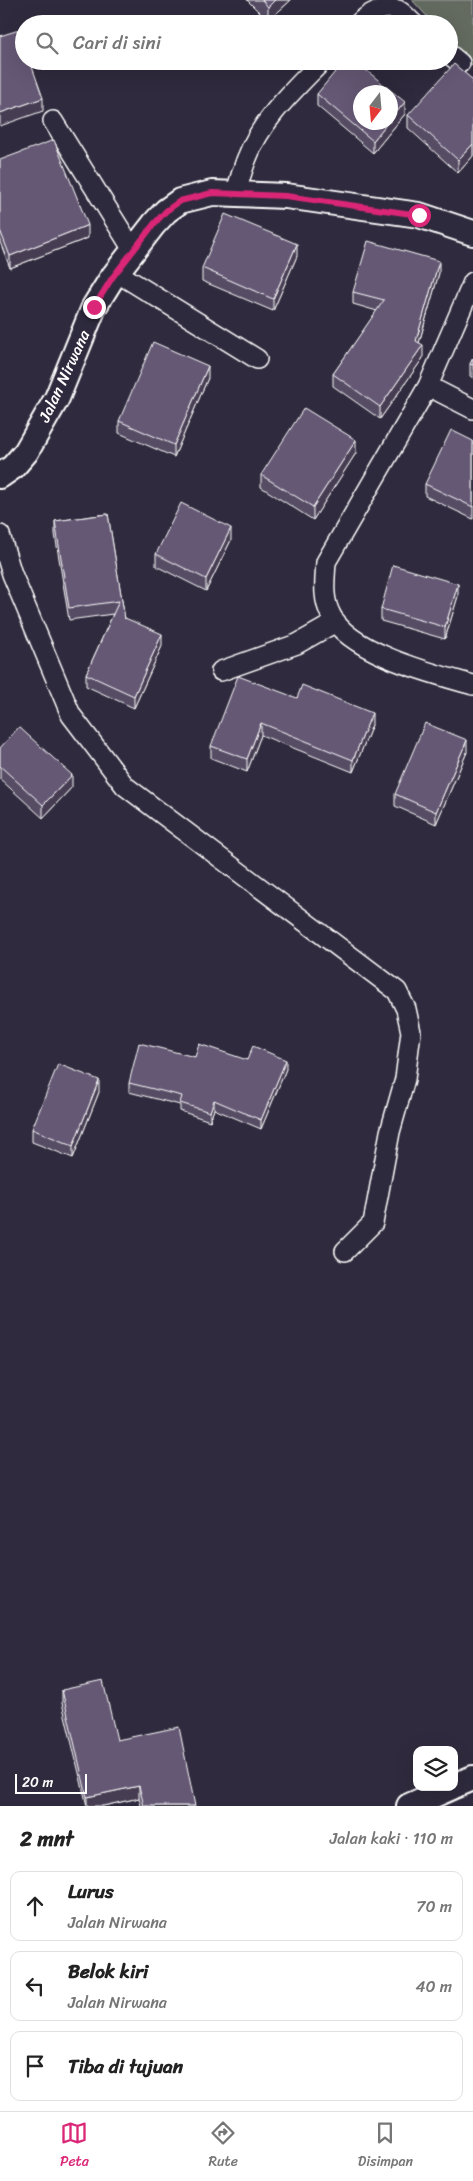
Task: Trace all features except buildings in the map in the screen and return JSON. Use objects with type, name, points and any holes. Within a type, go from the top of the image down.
[{"type":"street","points":[[367,15],[384,9],[398,10],[404,15]]},
{"type":"street","points":[[235,195],[247,157],[261,132],[287,98],[313,70]]},
{"type":"street","points":[[53,121],[133,250]]},
{"type":"street","name":"Jalan Nirwana","points":[[0,476],[12,468],[30,445],[57,398],[94,307],[116,272],[166,211],[180,201],[212,193],[286,196],[419,215],[473,233]]},
{"type":"street","points":[[116,272],[257,360]]},
{"type":"street","points":[[473,282],[428,386],[326,562],[324,591],[331,616],[354,642],[412,667],[473,685]]},
{"type":"street","points":[[428,386],[473,409]]},
{"type":"street","points":[[0,535],[12,574],[71,715],[126,786],[397,991],[406,1008],[411,1032],[405,1079],[390,1132],[373,1223],[345,1251]]},
{"type":"street","points":[[221,671],[297,644],[336,622]]},
{"type":"street","points":[[458,1785],[473,1778]]},
{"type":"street","points":[[409,1806],[444,1791]]},
{"type":"shaded area","points":[[412,0],[473,0],[473,66],[458,50],[458,15],[426,15]]},
{"type":"route","points":[[94,307],[112,278],[154,224],[166,211],[180,201],[212,193],[286,196],[419,215]]}]
